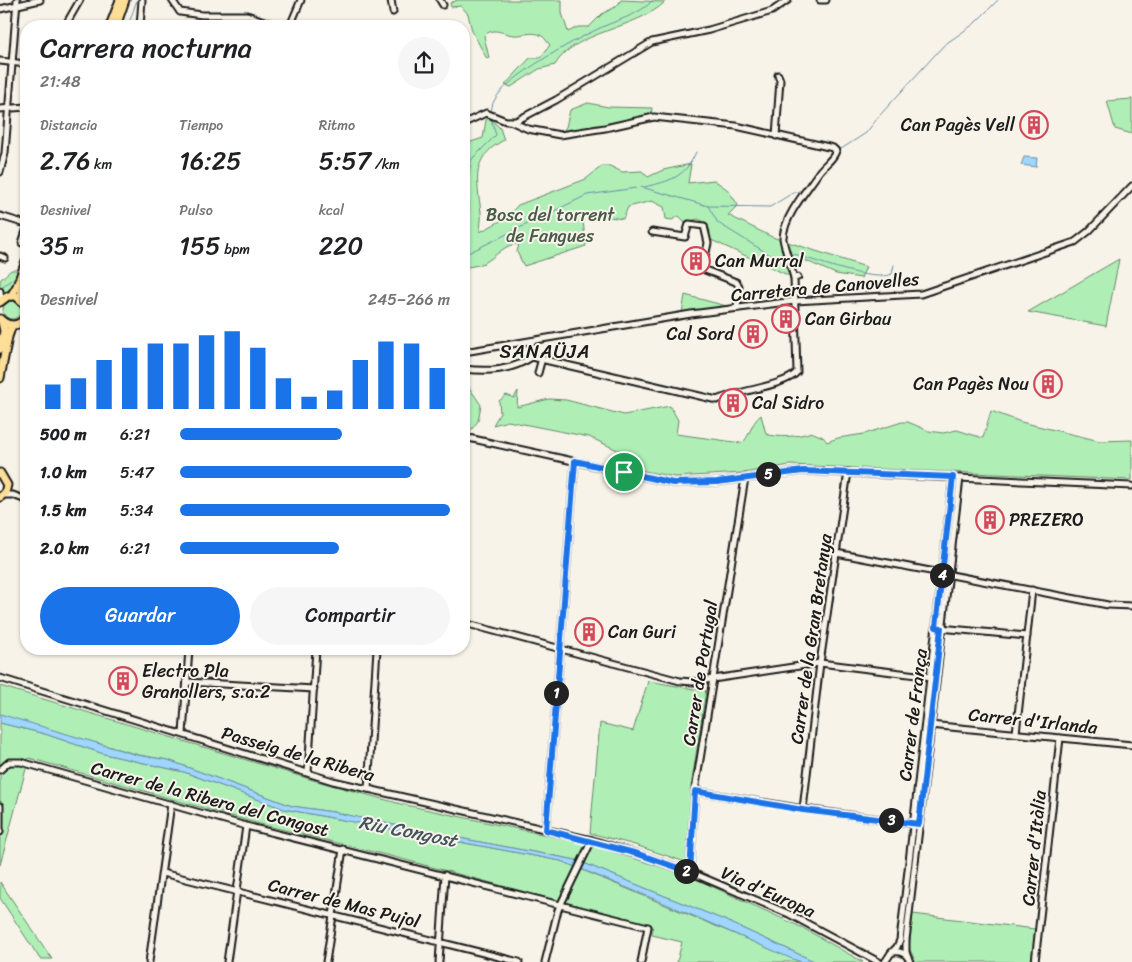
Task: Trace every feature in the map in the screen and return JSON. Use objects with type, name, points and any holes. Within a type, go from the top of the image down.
[{"type":"main road","points":[[112,20],[120,0]]},
{"type":"main road","points":[[118,20],[126,0]]},
{"type":"main road","points":[[1,301],[11,296],[20,280]]},
{"type":"main road","points":[[11,296],[20,299]]},
{"type":"main road","points":[[1,320],[12,325],[20,323]]},
{"type":"main road","points":[[0,349],[4,331],[1,320]]},
{"type":"main road","points":[[0,378],[12,325]]},
{"type":"main road","points":[[0,473],[7,485],[1,497]]},
{"type":"street","points":[[0,172],[5,153],[17,0]]},
{"type":"street","points":[[0,9],[16,7],[40,0]]},
{"type":"street","points":[[68,20],[80,0]]},
{"type":"street","points":[[140,20],[142,0]]},
{"type":"street","points":[[172,0],[180,12],[202,15],[247,16],[259,20]]},
{"type":"street","points":[[293,20],[301,0]]},
{"type":"street","points":[[391,0],[392,12]]},
{"type":"street","points":[[510,121],[516,121],[556,100],[652,42],[710,30],[772,11],[788,0]]},
{"type":"street","points":[[820,0],[826,0]]},
{"type":"street","points":[[0,61],[20,63]]},
{"type":"street","points":[[776,136],[780,80],[778,75]]},
{"type":"street","points":[[0,108],[20,108]]},
{"type":"street","points":[[470,120],[486,113],[528,129],[560,134],[606,128],[634,120],[654,117],[736,126],[832,148],[836,152],[798,200],[782,238],[796,277],[795,301],[798,372],[795,375],[716,400],[582,370],[542,358],[532,357],[520,365],[501,370],[470,369]]},
{"type":"street","name":"Carretera de Canovelles","points":[[470,351],[736,308],[795,301],[920,294],[1027,260],[1075,242],[1089,231],[1132,186]]},
{"type":"street","points":[[0,216],[20,222]]},
{"type":"street","points":[[652,232],[685,236],[689,224],[704,226],[708,243],[703,267],[705,270],[736,282],[739,286],[736,308]]},
{"type":"street","points":[[0,292],[1,301]]},
{"type":"street","points":[[531,341],[532,357]]},
{"type":"street","points":[[538,373],[542,358]]},
{"type":"street","points":[[470,438],[673,483],[745,478],[803,471],[1132,486]]},
{"type":"street","points":[[546,830],[575,461]]},
{"type":"street","name":"Carrer de la Gran Bretanya","points":[[803,810],[820,664],[848,472]]},
{"type":"street","name":"Carrer de França","points":[[909,960],[906,952],[906,940],[916,824],[945,573],[953,477]]},
{"type":"street","name":"Carrer de Portugal","points":[[690,872],[695,791],[745,478]]},
{"type":"street","name":"Carrer de França","points":[[945,573],[960,478]]},
{"type":"street","points":[[7,485],[13,495]]},
{"type":"street","points":[[1,497],[13,495],[20,498]]},
{"type":"street","points":[[836,553],[1108,605],[1132,606]]},
{"type":"street","points":[[1016,733],[1032,590]]},
{"type":"street","points":[[470,625],[666,679],[693,682],[820,664],[933,677]]},
{"type":"street","points":[[939,627],[1027,636]]},
{"type":"street","points":[[183,734],[189,655]]},
{"type":"street","points":[[308,773],[316,655]]},
{"type":"street","points":[[368,789],[377,655]]},
{"type":"street","points":[[0,671],[12,681]]},
{"type":"street","name":"Carrer de França","points":[[885,962],[889,954],[900,942],[930,725],[933,677]]},
{"type":"street","name":"Passeig de la Ribera","points":[[0,678],[308,773],[368,789],[592,840]]},
{"type":"street","points":[[187,682],[314,689]]},
{"type":"street","name":"Carrer d'Irlanda","points":[[930,725],[1132,746]]},
{"type":"street","name":"Carrer d'Itàlia","points":[[1035,962],[1060,738]]},
{"type":"street","name":"Carrer de la Ribera del Congost","points":[[0,770],[9,762],[21,762],[246,826],[562,903],[648,927],[641,962]]},
{"type":"street","points":[[695,791],[803,810],[916,824]]},
{"type":"street","points":[[149,962],[171,804]]},
{"type":"street","points":[[0,806],[0,832]]},
{"type":"street","points":[[227,962],[246,826]]},
{"type":"street","points":[[545,962],[562,903],[592,840]]},
{"type":"street","name":"Via d'Europa","points":[[592,840],[690,872],[789,914],[879,962]]},
{"type":"street","points":[[326,962],[343,849]]},
{"type":"street","name":"Carrer de Mas Pujol","points":[[162,873],[333,914],[518,962]]},
{"type":"street","points":[[440,962],[446,876]]},
{"type":"street","points":[[872,958],[879,959],[899,952],[909,960]]},
{"type":"green space","points":[[458,0],[562,0],[562,13],[568,32],[578,27],[589,27],[602,14],[617,6],[621,0],[665,2],[639,18],[576,45],[564,54],[555,65],[539,69],[511,87],[505,85],[530,58],[540,58],[550,45],[543,37],[535,33],[514,35],[491,31],[484,36],[489,58],[487,59],[472,31],[468,14],[461,6],[451,7],[450,3]]},
{"type":"green space","points":[[1132,99],[1132,134],[1115,129],[1107,101]]},
{"type":"green space","points":[[588,103],[608,107],[652,108],[651,117],[560,135],[566,127],[570,110]]},
{"type":"green space","name":"Bosc del torrent de Fangues","points":[[489,118],[500,128],[504,140],[486,154],[478,171],[481,215],[480,232],[506,218],[518,205],[586,179],[602,166],[610,166],[622,172],[642,171],[648,177],[663,170],[691,164],[688,183],[714,180],[728,190],[738,205],[728,215],[772,237],[866,267],[861,278],[836,274],[804,260],[796,259],[794,278],[709,239],[710,231],[707,223],[698,219],[685,222],[679,216],[672,220],[666,219],[664,207],[652,201],[628,207],[623,219],[582,213],[586,246],[524,266],[517,252],[519,244],[514,244],[484,263],[470,267],[470,142],[483,138],[486,120]]},
{"type":"green space","points":[[1119,259],[1106,326],[1028,312]]},
{"type":"green space","points":[[11,270],[17,270],[15,283],[0,296],[0,280]]},
{"type":"green space","points":[[685,295],[730,307],[682,314]]},
{"type":"green space","points":[[12,301],[20,306],[20,314],[16,318],[8,318],[4,314],[4,306],[8,302]]},
{"type":"green space","points":[[470,389],[481,405],[478,421],[470,431]]},
{"type":"green space","points":[[518,391],[517,407],[549,399],[566,400],[624,415],[670,406],[678,420],[676,434],[742,443],[761,415],[766,434],[788,436],[811,432],[823,437],[827,442],[838,438],[864,434],[902,422],[908,422],[929,431],[943,433],[957,430],[983,438],[991,411],[1021,422],[1100,441],[1132,440],[1132,480],[790,465],[743,473],[675,477],[629,468],[622,452],[589,437],[508,421],[493,425],[500,413],[499,401],[506,395],[514,398]]},
{"type":"green space","points":[[648,681],[706,691],[691,787],[688,863],[635,845],[590,833],[600,723],[633,731]]},
{"type":"green space","points":[[0,686],[313,780],[401,804],[588,844],[687,875],[803,928],[863,962],[816,962],[724,920],[576,860],[333,812],[292,806],[168,760],[139,755],[15,720],[0,714]]},
{"type":"green space","points":[[0,723],[45,734],[104,754],[184,772],[284,809],[561,861],[801,962],[677,962],[682,942],[652,935],[652,926],[402,859],[252,822],[29,758],[0,865]]},
{"type":"green space","points":[[0,882],[52,959],[40,959],[0,898]]},
{"type":"green space","points":[[913,914],[1035,929],[1032,962],[916,962],[909,948]]},
{"type":"water","points":[[1024,157],[1037,158],[1036,167],[1021,165]]},
{"type":"water","name":"Riu Congost","points":[[0,714],[137,755],[168,760],[292,806],[333,812],[576,860],[724,920],[816,962],[801,962],[790,958],[657,900],[561,861],[284,809],[184,772],[104,754],[45,734],[0,723]]},
{"type":"waterway","points":[[130,20],[137,0]]},
{"type":"waterway","points":[[491,112],[493,102],[501,92],[525,71],[587,34],[641,10],[653,0]]},
{"type":"waterway","points":[[838,151],[866,133],[944,45],[974,24],[998,0]]},
{"type":"waterway","points":[[470,167],[471,160],[496,135],[490,116]]},
{"type":"waterway","points":[[644,187],[662,183],[682,173],[692,161],[696,152]]},
{"type":"waterway","points":[[821,166],[830,156]]},
{"type":"waterway","points":[[641,187],[708,206],[718,223],[770,255],[785,256]]},
{"type":"waterway","points":[[470,252],[587,195],[636,188]]},
{"type":"waterway","points":[[708,206],[770,207],[791,194],[804,189]]},
{"type":"waterway","points":[[789,256],[794,254],[844,270],[872,276],[892,274],[894,265]]},
{"type":"waterway","points":[[0,288],[18,275]]},
{"type":"place","name":"Can Pagès Vell","points":[[1034,125]]},
{"type":"place","name":"Can Murral","points":[[696,261]]},
{"type":"place","name":"Can Girbau","points":[[786,319]]},
{"type":"place","name":"Cal Sord","points":[[753,334]]},
{"type":"place","name":"Can Pagès Nou","points":[[1048,384]]},
{"type":"place","name":"Cal Sidro","points":[[733,403]]},
{"type":"place","name":"PREZERO","points":[[990,520]]},
{"type":"place","name":"Can Guri","points":[[589,632]]},
{"type":"place","name":"Electro Pla Granollers, s.a.2","points":[[123,681]]},
{"type":"district","name":"SANAÜJA","points":[[545,351]]},
{"type":"route","points":[[575,461],[624,472],[673,483],[717,482],[772,473],[803,471],[953,477],[936,627],[941,628],[919,824],[803,810],[695,791],[690,872],[592,840],[546,830],[575,461]]}]
